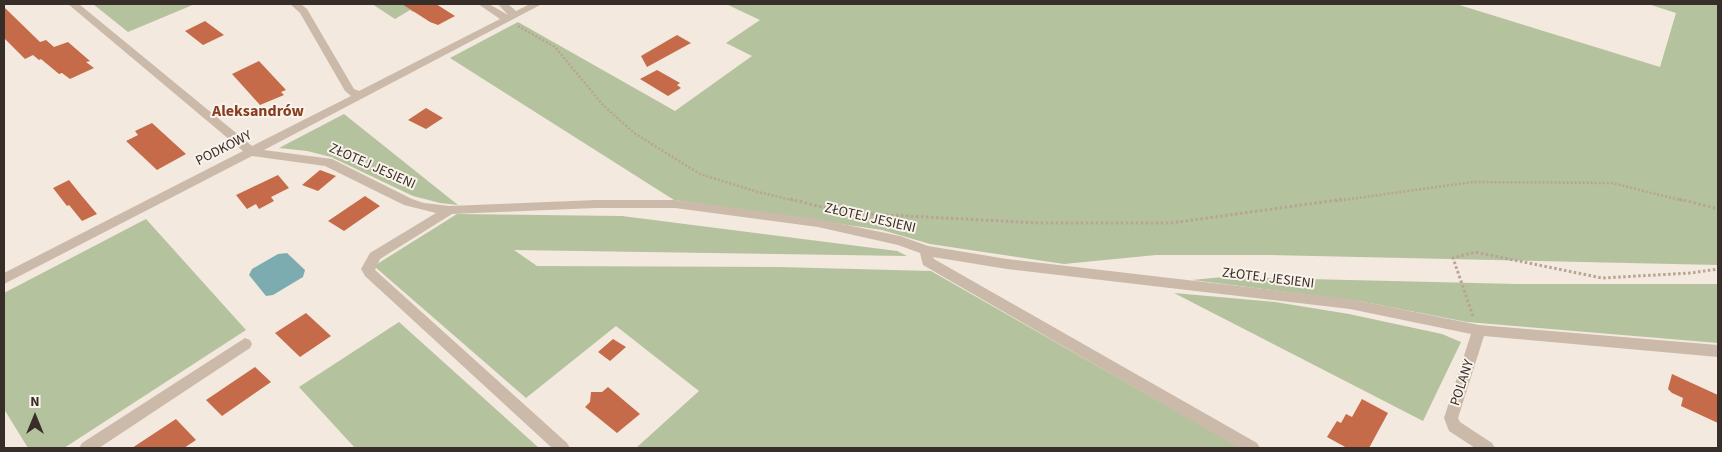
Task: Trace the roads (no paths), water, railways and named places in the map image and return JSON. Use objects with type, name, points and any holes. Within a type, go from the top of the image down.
[{"type":"street","points":[[73,4],[252,152]]},
{"type":"street","points":[[295,4],[304,11],[350,91],[360,96]]},
{"type":"street","points":[[483,4],[511,17]]},
{"type":"street","points":[[502,4],[511,17]]},
{"type":"street","name":"PODKOWY","points":[[4,279],[537,4]]},
{"type":"street","name":"ZŁOTEJ JESIENI","points":[[252,152],[328,162],[408,202],[424,207],[450,210],[596,204],[674,204],[818,223],[900,241],[927,250],[1067,272],[1350,304],[1479,330],[1718,351]]},
{"type":"street","points":[[450,210],[375,256],[368,269],[370,273],[562,448]]},
{"type":"street","points":[[927,250],[928,262],[1252,448]]},
{"type":"street","name":"POLANY","points":[[1479,330],[1452,418],[1454,426],[1487,448]]},
{"type":"street","points":[[87,448],[245,344]]},
{"type":"water","points":[[287,253],[305,270],[303,277],[273,295],[266,296],[249,275],[252,269],[278,254]]},
{"type":"district","name":"Aleksandrów","points":[[258,112]]}]
